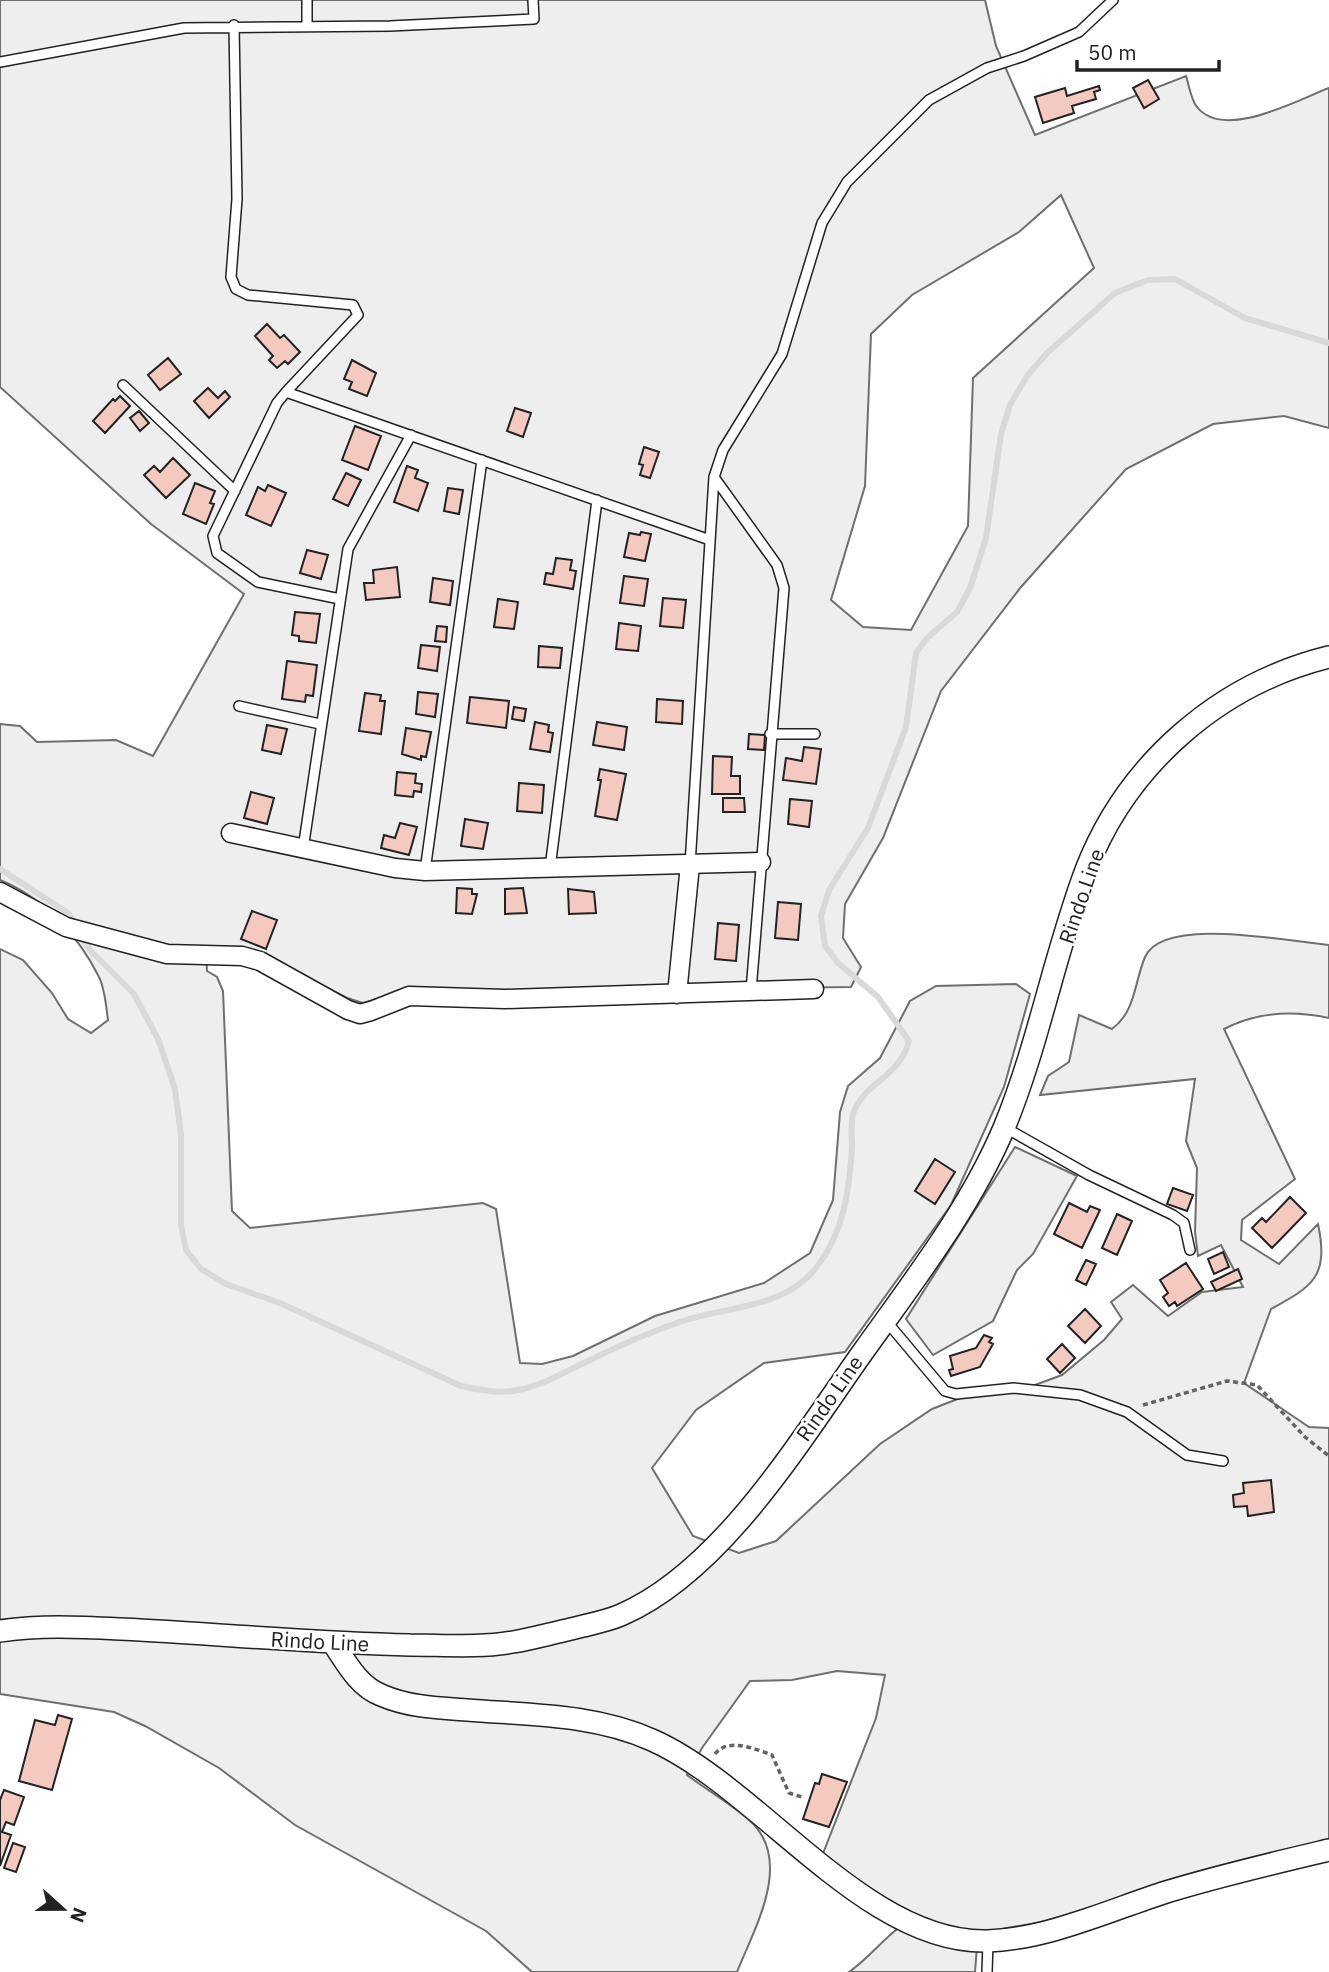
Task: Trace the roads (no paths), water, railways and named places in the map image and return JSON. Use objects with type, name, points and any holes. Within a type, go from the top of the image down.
[{"type":"street","name":"Rindo Line","points":[[0,1631],[104,1628],[333,1643],[477,1646],[510,1643],[622,1614],[667,1588],[713,1548],[758,1499],[963,1207],[1004,1126],[1030,1063],[1084,878],[1112,816],[1145,769],[1178,735],[1220,704],[1303,664],[1329,657]]},
{"type":"street","points":[[231,833],[395,868],[425,871],[761,862]]},
{"type":"street","points":[[677,993],[690,865]]},
{"type":"street","points":[[0,892],[66,927],[183,956],[242,956],[260,961],[360,1014],[409,996],[505,999],[814,989]]},
{"type":"street","points":[[333,1643],[355,1676],[379,1695],[418,1706],[605,1723],[653,1741],[702,1771],[903,1922],[949,1937],[988,1941],[1040,1933],[1203,1881],[1329,1850]]},
{"type":"lane","points":[[307,0],[307,25]]},
{"type":"lane","points":[[0,62],[184,28],[234,25],[390,26],[534,19],[533,0]]},
{"type":"lane","points":[[690,865],[714,477],[723,450],[782,354],[822,223],[847,182],[929,100],[987,68],[1024,56],[1079,32],[1113,0]]},
{"type":"lane","points":[[234,25],[237,199],[231,277],[236,289],[248,295],[353,305],[358,316],[277,403],[213,536],[217,553],[258,582],[340,599]]},
{"type":"lane","points":[[124,385],[235,491]]},
{"type":"lane","points":[[286,392],[710,540]]},
{"type":"lane","points":[[303,849],[348,549],[411,435]]},
{"type":"lane","points":[[425,871],[482,460]]},
{"type":"lane","points":[[714,477],[777,565],[784,589],[751,991]]},
{"type":"lane","points":[[550,868],[597,500]]},
{"type":"lane","points":[[239,706],[320,724]]},
{"type":"lane","points":[[770,734],[815,734]]},
{"type":"lane","points":[[1004,1126],[1089,1175],[1173,1215],[1184,1223],[1190,1250]]},
{"type":"lane","points":[[885,1320],[945,1391],[956,1394],[977,1389],[1045,1389],[1080,1395],[1116,1408],[1187,1455],[1223,1461]]},
{"type":"lane","points":[[987,1972],[988,1941]]},
{"type":"waterway","points":[[81,935],[90,950],[134,994],[158,1039],[175,1089],[181,1135],[181,1225],[186,1250],[201,1269],[226,1284],[280,1303],[461,1386],[496,1392],[535,1386],[668,1326],[771,1299],[788,1291],[816,1268],[839,1226],[849,1180],[854,1111],[866,1093],[898,1063],[909,1041],[878,997],[838,963],[825,946],[821,916],[829,890],[868,828],[906,727],[916,653],[927,638],[957,612],[970,588],[986,538],[1001,434],[1010,405],[1027,376],[1047,353],[1115,293],[1148,280],[1175,279],[1245,318],[1329,343]]},
{"type":"waterway","points":[[0,869],[68,913],[76,925]]}]
